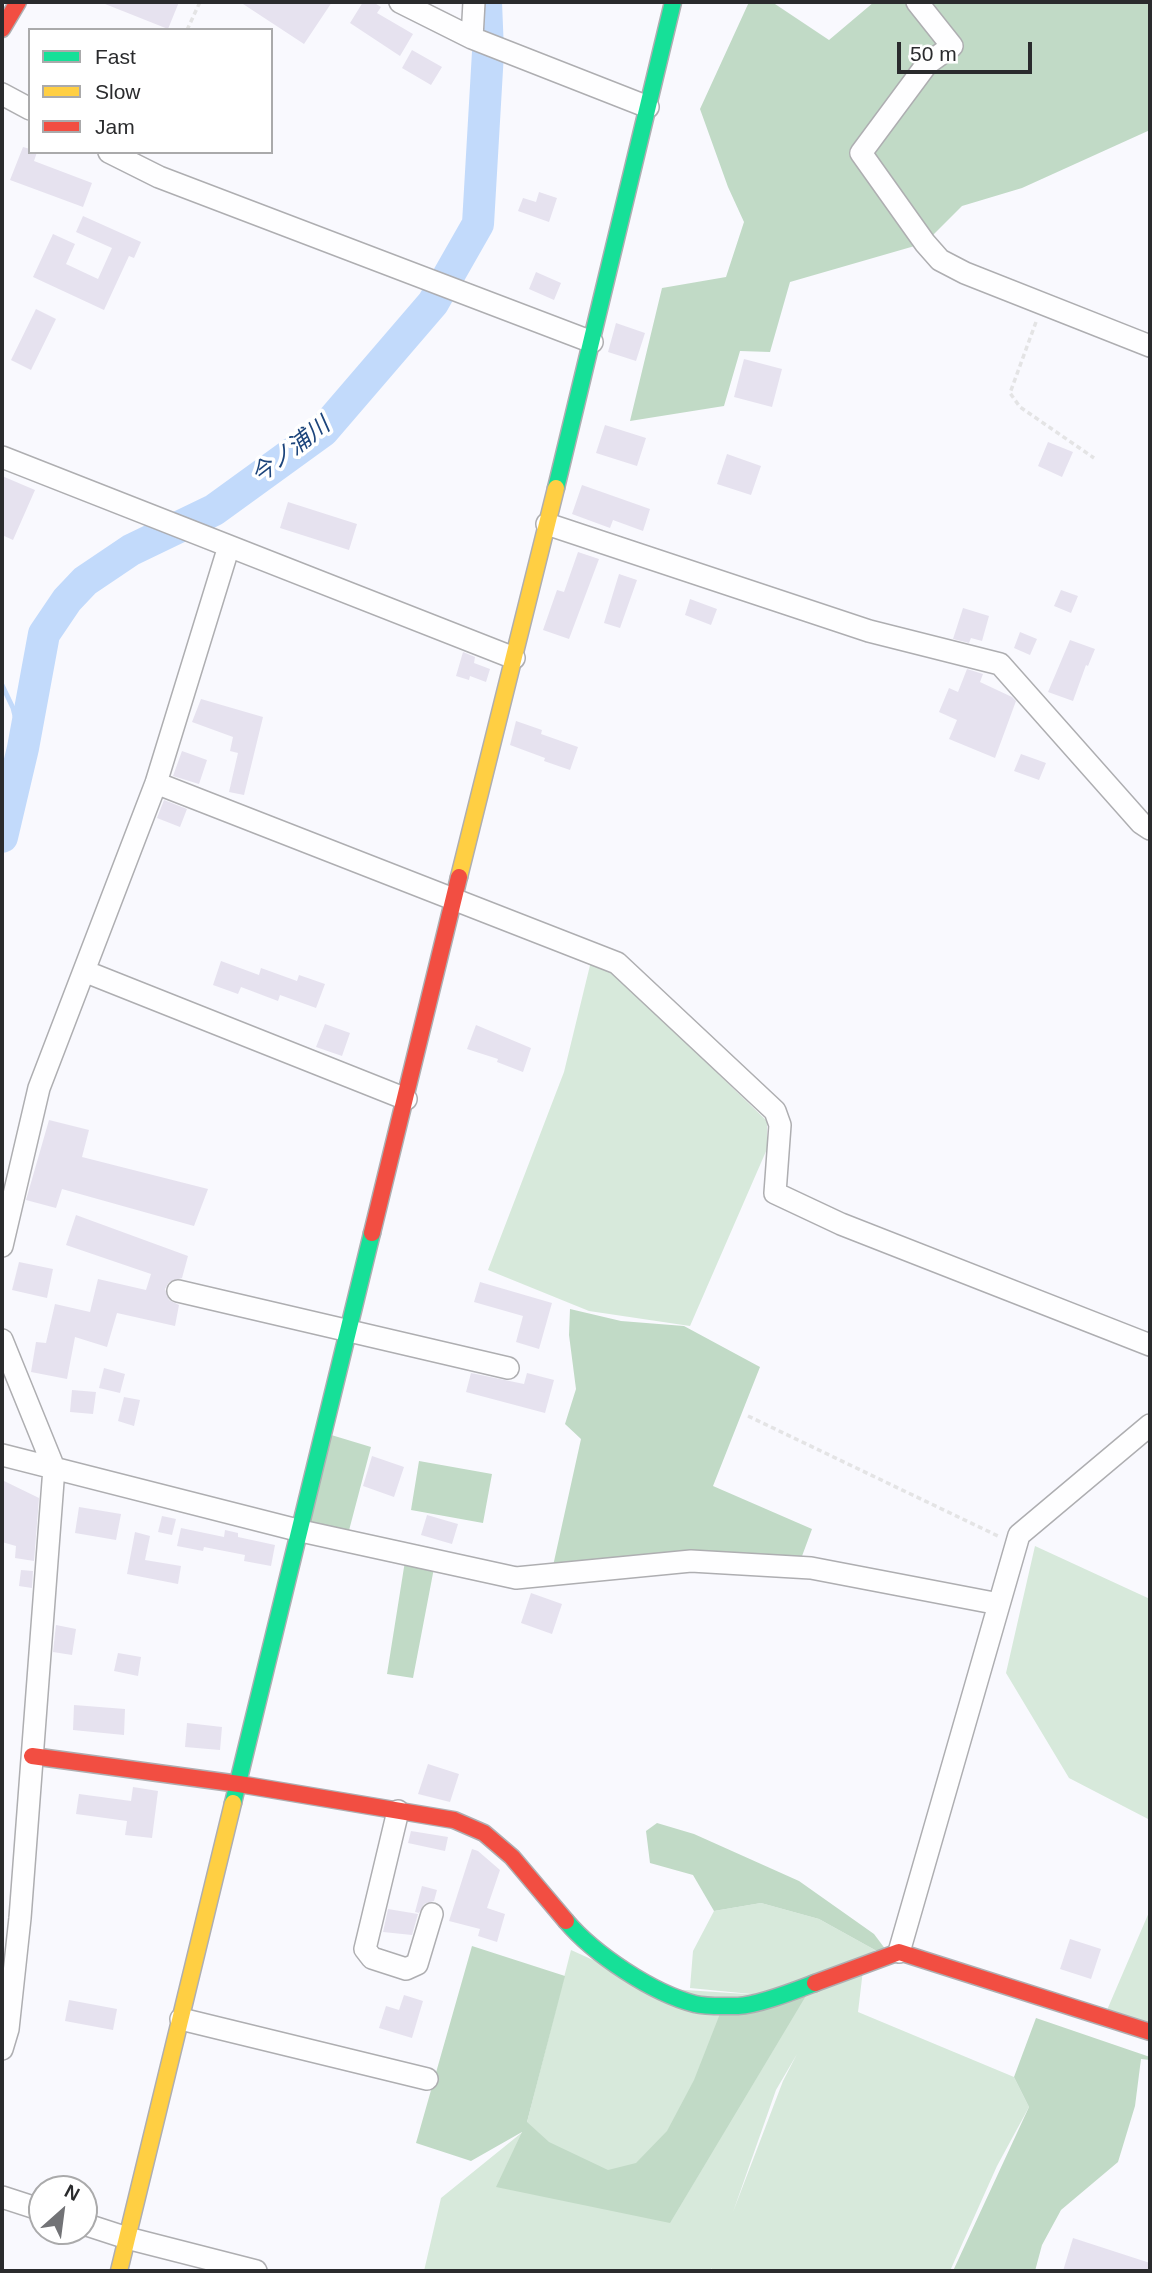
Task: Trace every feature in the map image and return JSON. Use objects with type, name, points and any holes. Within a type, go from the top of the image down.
[{"type":"street","points":[[2,29],[18,2]]},
{"type":"street","points":[[400,2],[472,38],[648,107]]},
{"type":"street","points":[[472,38],[474,2]]},
{"type":"street","points":[[119,2271],[673,2]]},
{"type":"street","points":[[917,2],[952,46],[927,64],[860,153],[940,260],[965,273],[1150,346]]},
{"type":"street","points":[[2,94],[28,108]]},
{"type":"street","points":[[113,154],[159,177],[592,342]]},
{"type":"street","points":[[2,457],[514,658]]},
{"type":"street","points":[[547,524],[869,631],[1000,664],[1140,822],[1150,829]]},
{"type":"street","points":[[2,1246],[38,1088],[156,783],[229,546]]},
{"type":"street","points":[[156,783],[617,963],[775,1111],[780,1125],[775,1193],[841,1224],[1150,1345]]},
{"type":"street","points":[[84,971],[406,1099]]},
{"type":"street","points":[[178,1291],[508,1368]]},
{"type":"street","points":[[2,1340],[54,1468],[32,1756],[11,1916],[8,2029],[2,2049]]},
{"type":"street","points":[[899,1952],[1019,1535],[1150,1425]]},
{"type":"street","points":[[2,1455],[301,1531],[516,1578],[691,1561],[811,1567],[999,1604]]},
{"type":"street","points":[[32,1756],[239,1784],[454,1820],[484,1833],[512,1857],[575,1931],[609,1959],[655,1987],[696,2004],[740,2006],[794,1991],[899,1952],[1150,2032]]},
{"type":"street","points":[[398,1811],[365,1949],[372,1958],[406,1969],[417,1964],[432,1914]]},
{"type":"street","points":[[181,2019],[428,2079]]},
{"type":"street","points":[[2,2197],[28,2205]]},
{"type":"street","points":[[98,2229],[256,2271]]},
{"type":"path","points":[[188,28],[200,2]]},
{"type":"path","points":[[1043,303],[1010,393],[1020,407],[1094,458]]},
{"type":"path","points":[[748,1416],[1016,1545]]},
{"type":"green space","points":[[749,2],[772,2],[829,40],[874,2],[1150,2],[1150,130],[1022,188],[962,206],[925,243],[790,282],[770,352],[740,351],[724,406],[630,421],[662,288],[726,277],[744,222],[728,187],[700,109]]},
{"type":"green space","points":[[593,953],[767,1121],[767,1149],[690,1326],[589,1311],[488,1270],[564,1072]]},
{"type":"green space","points":[[570,1309],[621,1321],[684,1326],[760,1367],[713,1486],[812,1529],[798,1567],[551,1575],[581,1439],[565,1424],[576,1389],[569,1335]]},
{"type":"green space","points":[[328,1434],[371,1447],[347,1538],[305,1528]]},
{"type":"green space","points":[[419,1461],[492,1474],[483,1523],[411,1510]]},
{"type":"green space","points":[[1035,1546],[1150,1599],[1150,1820],[1069,1778],[1006,1673]]},
{"type":"green space","points":[[405,1561],[434,1568],[413,1678],[387,1674]]},
{"type":"green space","points":[[657,1823],[694,1834],[799,1881],[874,1934],[886,1950],[875,1950],[819,1919],[761,1903],[714,1911],[693,1875],[650,1863],[646,1831]]},
{"type":"green space","points":[[761,1903],[819,1919],[875,1950],[863,1970],[858,2012],[1014,2077],[1029,2107],[997,2166],[950,2271],[711,2271],[712,2268],[709,2271],[424,2271],[441,2198],[525,2130],[571,1950],[655,1988],[761,1995],[690,1988],[693,1951],[714,1911]],"holes":[[[797,2054],[783,2081],[733,2212],[776,2090]]]},
{"type":"green space","points":[[1150,1910],[1150,2034],[1104,2017]]},
{"type":"green space","points":[[472,1946],[565,1976],[527,2122],[549,2142],[608,2170],[636,2163],[667,2131],[694,2080],[723,2006],[813,1984],[670,2223],[496,2187],[522,2132],[471,2161],[416,2143]]},
{"type":"green space","points":[[1036,2018],[1150,2057],[1150,2060],[1141,2059],[1135,2106],[1118,2162],[1061,2210],[1042,2245],[1035,2271],[953,2271],[1029,2107],[1014,2077]]},
{"type":"building","points":[[100,2],[179,2],[168,28]]},
{"type":"building","points":[[240,2],[332,2],[304,44]]},
{"type":"building","points":[[363,2],[373,2],[381,7],[377,13],[413,34],[400,56],[350,23]]},
{"type":"building","points":[[412,50],[442,67],[431,85],[402,68]]},
{"type":"building","points":[[23,147],[28,148],[28,154],[36,154],[34,161],[92,183],[83,207],[10,180]]},
{"type":"building","points":[[539,192],[557,198],[549,222],[518,211],[523,198],[536,202]]},
{"type":"building","points":[[83,216],[141,242],[134,258],[129,256],[104,310],[33,277],[53,234],[75,244],[66,264],[98,279],[112,248],[76,232]]},
{"type":"building","points":[[536,272],[561,283],[554,300],[529,289]]},
{"type":"building","points":[[36,309],[56,319],[31,370],[11,360]]},
{"type":"building","points":[[616,323],[645,333],[636,361],[608,352]]},
{"type":"building","points":[[744,359],[782,369],[772,407],[734,397]]},
{"type":"building","points":[[605,425],[646,438],[637,466],[596,453]]},
{"type":"building","points":[[1048,442],[1073,452],[1062,477],[1038,466]]},
{"type":"building","points":[[727,454],[761,466],[751,495],[717,484]]},
{"type":"building","points":[[2,476],[35,490],[13,540],[2,535]]},
{"type":"building","points":[[582,485],[650,509],[643,531],[613,520],[610,528],[572,514]]},
{"type":"building","points":[[288,502],[357,524],[349,550],[280,528]]},
{"type":"building","points":[[578,552],[599,559],[569,639],[543,630],[557,590],[564,592]]},
{"type":"building","points":[[619,574],[637,580],[620,628],[604,623]]},
{"type":"building","points":[[1061,590],[1078,596],[1071,613],[1054,606]]},
{"type":"building","points":[[690,599],[717,609],[711,625],[685,615]]},
{"type":"building","points":[[963,608],[989,616],[982,641],[971,638],[969,643],[953,639]]},
{"type":"building","points":[[1020,632],[1037,639],[1030,655],[1014,648]]},
{"type":"building","points":[[1070,640],[1095,649],[1073,701],[1048,692]]},
{"type":"building","points":[[463,652],[475,657],[474,663],[490,669],[486,682],[470,676],[469,680],[456,676]]},
{"type":"building","points":[[967,669],[983,674],[980,682],[1016,701],[995,758],[949,739],[957,720],[939,712],[949,688],[958,692]]},
{"type":"building","points":[[201,699],[263,717],[244,795],[229,792],[238,753],[230,751],[233,737],[192,722]]},
{"type":"building","points":[[516,721],[542,730],[541,734],[578,747],[570,770],[510,745]]},
{"type":"building","points":[[182,751],[207,760],[199,784],[173,776]]},
{"type":"building","points":[[1021,754],[1046,763],[1039,780],[1014,771]]},
{"type":"building","points":[[164,800],[187,809],[180,827],[157,818]]},
{"type":"building","points":[[221,961],[259,975],[261,968],[297,981],[299,975],[325,984],[316,1008],[280,995],[278,1001],[241,987],[238,994],[213,985]]},
{"type":"building","points":[[325,1024],[350,1033],[342,1056],[316,1047]]},
{"type":"building","points":[[476,1025],[531,1048],[523,1072],[497,1062],[498,1059],[467,1049]]},
{"type":"building","points":[[49,1120],[89,1130],[82,1157],[208,1189],[194,1226],[62,1189],[56,1208],[26,1200]]},
{"type":"building","points":[[76,1215],[188,1256],[182,1278],[169,1282],[165,1289],[169,1300],[179,1305],[175,1326],[117,1313],[107,1347],[75,1337],[67,1379],[31,1372],[36,1342],[46,1343],[55,1304],[90,1312],[98,1279],[146,1290],[151,1274],[66,1245]]},
{"type":"building","points":[[19,1262],[53,1269],[47,1298],[12,1290]]},
{"type":"building","points":[[480,1282],[552,1303],[539,1349],[516,1342],[523,1316],[474,1302]]},
{"type":"building","points":[[104,1368],[125,1374],[120,1393],[99,1388]]},
{"type":"building","points":[[471,1373],[524,1384],[527,1373],[554,1380],[545,1413],[466,1392]]},
{"type":"building","points":[[72,1390],[96,1392],[93,1414],[70,1412]]},
{"type":"building","points":[[124,1397],[140,1400],[134,1426],[118,1421]]},
{"type":"building","points":[[372,1456],[404,1467],[394,1497],[363,1486]]},
{"type":"building","points":[[2,1480],[39,1498],[34,1561],[15,1558],[16,1546],[2,1542]]},
{"type":"building","points":[[79,1507],[121,1514],[116,1540],[75,1533]]},
{"type":"building","points":[[427,1515],[458,1524],[452,1544],[421,1535]]},
{"type":"building","points":[[162,1516],[176,1519],[172,1535],[158,1532]]},
{"type":"building","points":[[181,1528],[224,1537],[225,1530],[238,1533],[238,1537],[275,1545],[271,1566],[244,1561],[245,1555],[204,1547],[203,1551],[177,1546]]},
{"type":"building","points":[[135,1532],[150,1536],[145,1560],[181,1566],[178,1584],[127,1574]]},
{"type":"building","points":[[21,1570],[33,1571],[32,1588],[19,1586]]},
{"type":"building","points":[[531,1593],[562,1604],[552,1634],[521,1623]]},
{"type":"building","points":[[56,1625],[76,1629],[72,1655],[53,1652]]},
{"type":"building","points":[[118,1653],[141,1657],[138,1676],[114,1671]]},
{"type":"building","points":[[74,1705],[125,1709],[124,1735],[73,1730]]},
{"type":"building","points":[[187,1723],[222,1727],[220,1750],[185,1747]]},
{"type":"building","points":[[428,1764],[459,1774],[450,1802],[418,1794]]},
{"type":"building","points":[[133,1787],[158,1791],[152,1838],[125,1835],[127,1821],[76,1814],[79,1794],[131,1801]]},
{"type":"building","points":[[411,1831],[448,1837],[445,1851],[408,1843]]},
{"type":"building","points":[[472,1849],[500,1870],[487,1908],[505,1914],[497,1942],[478,1936],[480,1929],[449,1921]]},
{"type":"building","points":[[422,1886],[437,1890],[434,1901],[424,1904],[419,1913],[415,1912]]},
{"type":"building","points":[[388,1909],[418,1914],[412,1935],[383,1932]]},
{"type":"building","points":[[1070,1939],[1101,1949],[1091,1979],[1060,1969]]},
{"type":"building","points":[[404,1995],[423,2001],[412,2038],[379,2028],[386,2006],[399,2010]]},
{"type":"building","points":[[69,2000],[117,2009],[113,2030],[65,2021]]},
{"type":"building","points":[[1073,2238],[1150,2263],[1150,2271],[1063,2271]]},
{"type":"waterway","name":"今ノ浦川","points":[[2,837],[23,748],[44,634],[67,600],[85,581],[131,550],[214,510],[323,431],[433,303],[478,224],[488,52],[486,2]]},
{"type":"waterway","points":[[2,685],[13,708],[23,748]]},
{"type":"traffic: fast","points":[[556,488],[673,2]]},
{"type":"traffic: fast","points":[[233,1803],[372,1233]]},
{"type":"traffic: fast","points":[[566,1921],[592,1946],[625,1971],[661,1991],[695,2004],[746,2005],[815,1983]]},
{"type":"traffic: slow","points":[[459,877],[556,488]]},
{"type":"traffic: slow","points":[[119,2271],[233,1803]]},
{"type":"traffic: jam","points":[[2,29],[18,2]]},
{"type":"traffic: jam","points":[[372,1233],[459,877]]},
{"type":"traffic: jam","points":[[32,1756],[239,1784],[454,1820],[484,1833],[512,1857],[566,1921]]},
{"type":"traffic: jam","points":[[815,1983],[899,1952],[1150,2032]]}]
